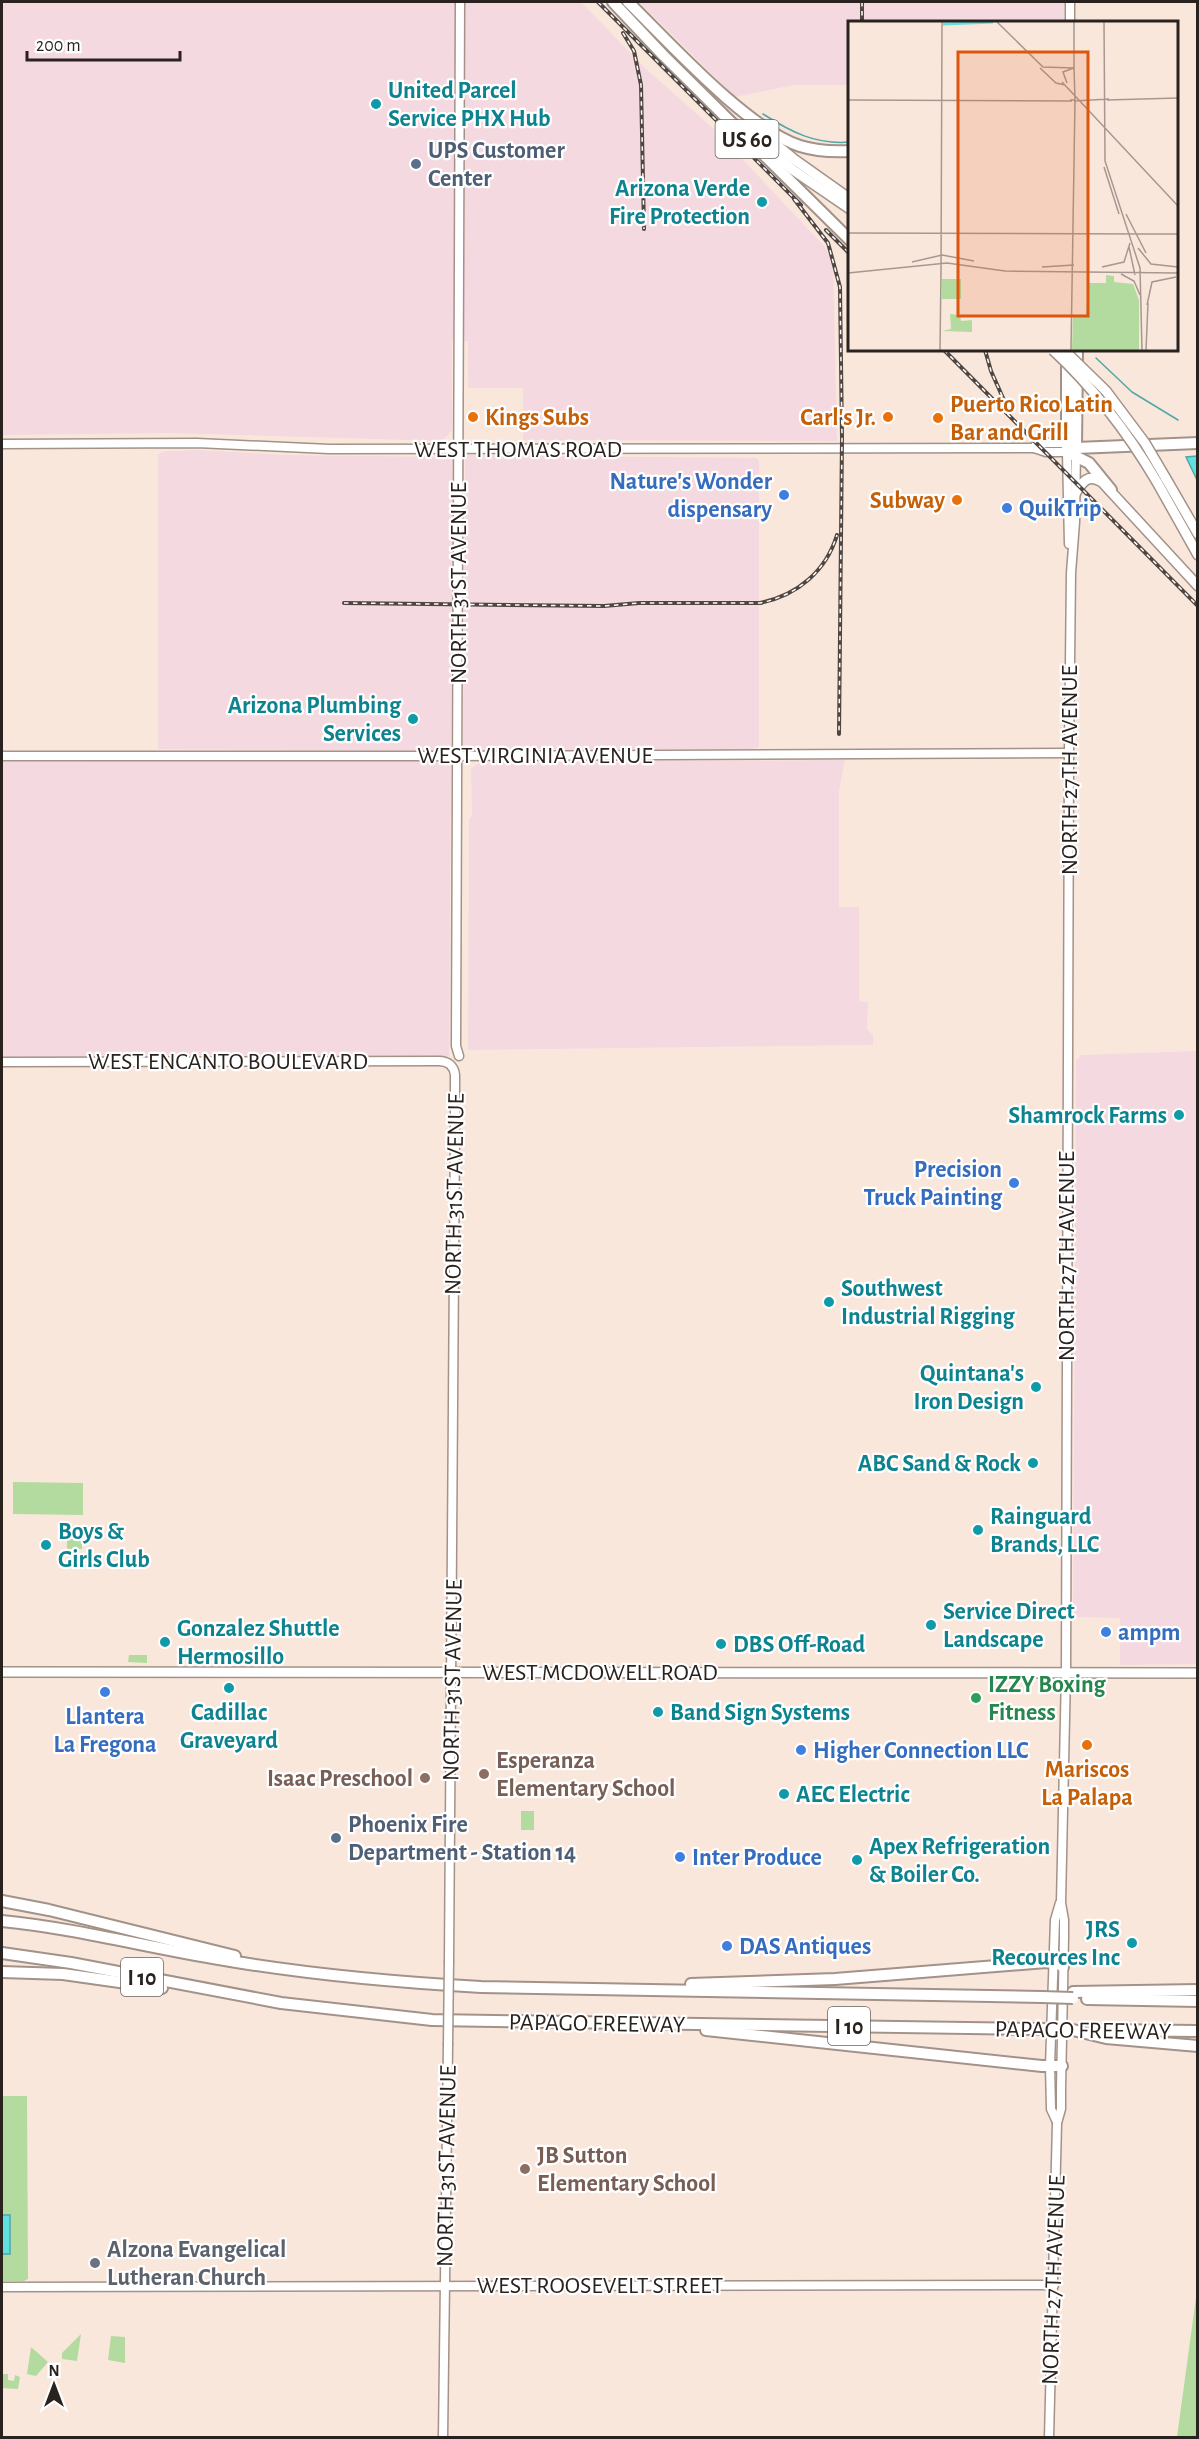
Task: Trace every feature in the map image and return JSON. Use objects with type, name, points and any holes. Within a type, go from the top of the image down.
[{"type":"highway","name":"US 60","points":[[613,2],[694,87],[848,239]]},
{"type":"highway","name":"US 60","points":[[628,2],[744,111],[784,139],[822,151],[848,151]]},
{"type":"highway","name":"NORTH 27TH AVENUE","points":[[1067,351],[1071,450]]},
{"type":"highway","name":"NORTH 27TH AVENUE","points":[[1071,450],[1077,351]]},
{"type":"highway","name":"WEST THOMAS ROAD","points":[[1071,450],[1197,443]]},
{"type":"highway","points":[[1071,450],[1089,463],[1111,490]]},
{"type":"highway","points":[[2,1901],[49,1910],[288,1970]]},
{"type":"highway","name":"PAPAGO FREEWAY","points":[[2,1921],[59,1928],[165,1950],[288,1970],[391,1982],[481,1987],[1073,1995],[1197,2001]]},
{"type":"highway","name":"PAPAGO FREEWAY","points":[[2,1953],[71,1963],[282,2003],[432,2020],[1194,2032]]},
{"type":"highway","points":[[623,1989],[1058,1965]]},
{"type":"highway","points":[[2,1972],[63,1974],[211,1996],[282,2003]]},
{"type":"highway","points":[[1073,1995],[1197,1990]]},
{"type":"highway","points":[[658,2024],[1056,2066]]},
{"type":"highway","points":[[1073,2030],[1106,2038],[1197,2046]]},
{"type":"main road","points":[[647,36],[760,142],[807,180],[848,208]]},
{"type":"main road","points":[[675,48],[727,102],[762,133],[848,198]]},
{"type":"main road","points":[[1054,351],[1088,384],[1110,410],[1161,479],[1197,534]]},
{"type":"main road","points":[[1068,351],[1101,385],[1145,443],[1197,555]]},
{"type":"main road","points":[[1075,494],[1083,481],[1090,478],[1099,480],[1111,490],[1197,586]]},
{"type":"main road","name":"WEST MCDOWELL ROAD","points":[[2,1672],[1197,1673]]},
{"type":"street","name":"NORTH 31ST AVENUE","points":[[459,1056],[456,1046],[460,2]]},
{"type":"street","points":[[1070,2],[1070,21]]},
{"type":"street","name":"WEST THOMAS ROAD","points":[[2,444],[197,443],[272,448],[458,449],[1034,448],[1037,443],[1071,450]]},
{"type":"street","name":"NORTH 27TH AVENUE","points":[[1049,2438],[1057,2123],[1051,2109],[1056,2066],[1058,1965],[1064,1920],[1061,1902],[1066,1672],[1069,753],[1071,573],[1075,494],[1071,450]]},
{"type":"street","name":"NORTH 27TH AVENUE","points":[[1071,450],[1067,522],[1071,573]]},
{"type":"street","name":"WEST VIRGINIA AVENUE","points":[[2,756],[1069,753]]},
{"type":"street","name":"WEST ENCANTO BOULEVARD","points":[[2,1062],[439,1061],[447,1062],[453,1068]]},
{"type":"street","name":"NORTH 31ST AVENUE","points":[[443,2438],[453,1672],[455,1078],[453,1068]]},
{"type":"street","name":"WEST ROOSEVELT STREET","points":[[2,2287],[1054,2285]]},
{"type":"shaded area","points":[[2,2],[581,2],[643,66],[716,131],[824,246],[833,261],[837,441],[523,440],[523,388],[468,388],[468,341],[452,341],[452,430],[443,441],[166,433],[2,435]]},
{"type":"shaded area","points":[[639,2],[1064,2],[1064,21],[848,21],[848,85],[794,85],[735,97]]},
{"type":"shaded area","points":[[200,450],[283,455],[453,457],[451,751],[158,749],[158,454],[165,451]]},
{"type":"shaded area","points":[[468,455],[757,458],[759,462],[759,747],[752,749],[468,750],[463,747],[465,460]]},
{"type":"shaded area","points":[[451,760],[449,1056],[2,1057],[2,762]]},
{"type":"shaded area","points":[[845,760],[839,791],[839,907],[859,907],[859,1001],[868,1002],[867,1029],[873,1035],[873,1045],[468,1050],[469,819],[472,815],[471,770],[473,767],[477,764],[505,762],[599,762],[604,764],[636,761]]},
{"type":"shaded area","points":[[1197,1051],[1197,1664],[1120,1665],[1120,1618],[1073,1617],[1076,1061],[1081,1055]]},
{"type":"green space","points":[[13,1482],[83,1483],[83,1515],[13,1514]]},
{"type":"green space","points":[[67,1526],[82,1527],[82,1549],[67,1549]]},
{"type":"green space","points":[[129,1655],[147,1655],[147,1663],[128,1662]]},
{"type":"green space","points":[[521,1811],[534,1811],[534,1830],[521,1830]]},
{"type":"green space","points":[[2,2096],[27,2096],[28,2279],[24,2281],[2,2281]]},
{"type":"green space","points":[[1197,2290],[1197,2437],[1177,2437]]},
{"type":"green space","points":[[81,2334],[77,2361],[62,2359],[62,2353]]},
{"type":"green space","points":[[111,2336],[125,2337],[125,2363],[108,2360]]},
{"type":"green space","points":[[31,2347],[48,2362],[36,2376],[27,2374]]},
{"type":"green space","points":[[2,2374],[8,2374],[8,2380],[14,2381],[15,2375],[20,2377],[18,2389],[2,2388]]},
{"type":"water","points":[[1198,456],[1197,480],[1186,457]]},
{"type":"water","points":[[2,2215],[10,2215],[10,2254],[2,2254]]},
{"type":"waterway","points":[[763,114],[804,136],[826,141],[848,142]]},
{"type":"waterway","points":[[1096,358],[1132,392],[1178,420]]},
{"type":"railway","points":[[598,2],[801,205]]},
{"type":"railway","points":[[862,2],[862,21]]},
{"type":"railway","points":[[623,33],[634,51],[641,85],[644,229]]},
{"type":"railway","points":[[794,199],[828,243],[840,287],[842,438],[839,734]]},
{"type":"railway","points":[[826,230],[848,252]]},
{"type":"railway","points":[[945,351],[1198,606]]},
{"type":"railway","points":[[985,351],[991,371],[1007,407]]},
{"type":"railway","points":[[344,603],[604,606],[639,603],[760,603],[787,594],[809,580],[826,560],[837,535]]},
{"type":"place","name":"United Parcel Service PHX Hub","points":[[376,104]]},
{"type":"place","name":"UPS Customer Center","points":[[416,164]]},
{"type":"place","name":"Arizona Verde Fire Protection","points":[[762,202]]},
{"type":"place","name":"Kings Subs","points":[[473,417]]},
{"type":"place","name":"Carl's Jr.","points":[[888,417]]},
{"type":"place","name":"Puerto Rico Latin Bar and Grill","points":[[938,418]]},
{"type":"place","name":"Nature's Wonder dispensary","points":[[784,495]]},
{"type":"place","name":"Subway","points":[[957,500]]},
{"type":"place","name":"QuikTrip","points":[[1007,508]]},
{"type":"place","name":"Arizona Plumbing Services","points":[[413,719]]},
{"type":"place","name":"Shamrock Farms","points":[[1179,1115]]},
{"type":"place","name":"Precision Truck Painting","points":[[1014,1183]]},
{"type":"place","name":"Southwest Industrial Rigging","points":[[829,1302]]},
{"type":"place","name":"Quintana's Iron Design","points":[[1036,1387]]},
{"type":"place","name":"ABC Sand & Rock","points":[[1033,1463]]},
{"type":"place","name":"Rainguard Brands, LLC","points":[[978,1530]]},
{"type":"place","name":"Boys & Girls Club","points":[[46,1545]]},
{"type":"place","name":"Service Direct Landscape","points":[[931,1625]]},
{"type":"place","name":"ampm","points":[[1106,1632]]},
{"type":"place","name":"Gonzalez Shuttle Hermosillo","points":[[165,1642]]},
{"type":"place","name":"DBS Off-Road","points":[[721,1644]]},
{"type":"place","name":"Cadillac Graveyard","points":[[229,1688]]},
{"type":"place","name":"Llantera La Fregona","points":[[105,1692]]},
{"type":"place","name":"IZZY Boxing Fitness","points":[[976,1698]]},
{"type":"place","name":"Band Sign Systems","points":[[658,1712]]},
{"type":"place","name":"Mariscos La Palapa","points":[[1087,1745]]},
{"type":"place","name":"Higher Connection LLC","points":[[801,1750]]},
{"type":"place","name":"Esperanza Elementary School","points":[[484,1774]]},
{"type":"place","name":"Isaac Preschool","points":[[425,1778]]},
{"type":"place","name":"AEC Electric","points":[[784,1794]]},
{"type":"place","name":"Phoenix Fire Department - Station 14","points":[[336,1838]]},
{"type":"place","name":"Inter Produce","points":[[680,1857]]},
{"type":"place","name":"Apex Refrigeration & Boiler Co.","points":[[857,1860]]},
{"type":"place","name":"JRS Recources Inc","points":[[1132,1943]]},
{"type":"place","name":"DAS Antiques","points":[[727,1946]]},
{"type":"place","name":"JB Sutton Elementary School","points":[[525,2169]]},
{"type":"place","name":"Alzona Evangelical Lutheran Church","points":[[95,2263]]}]
